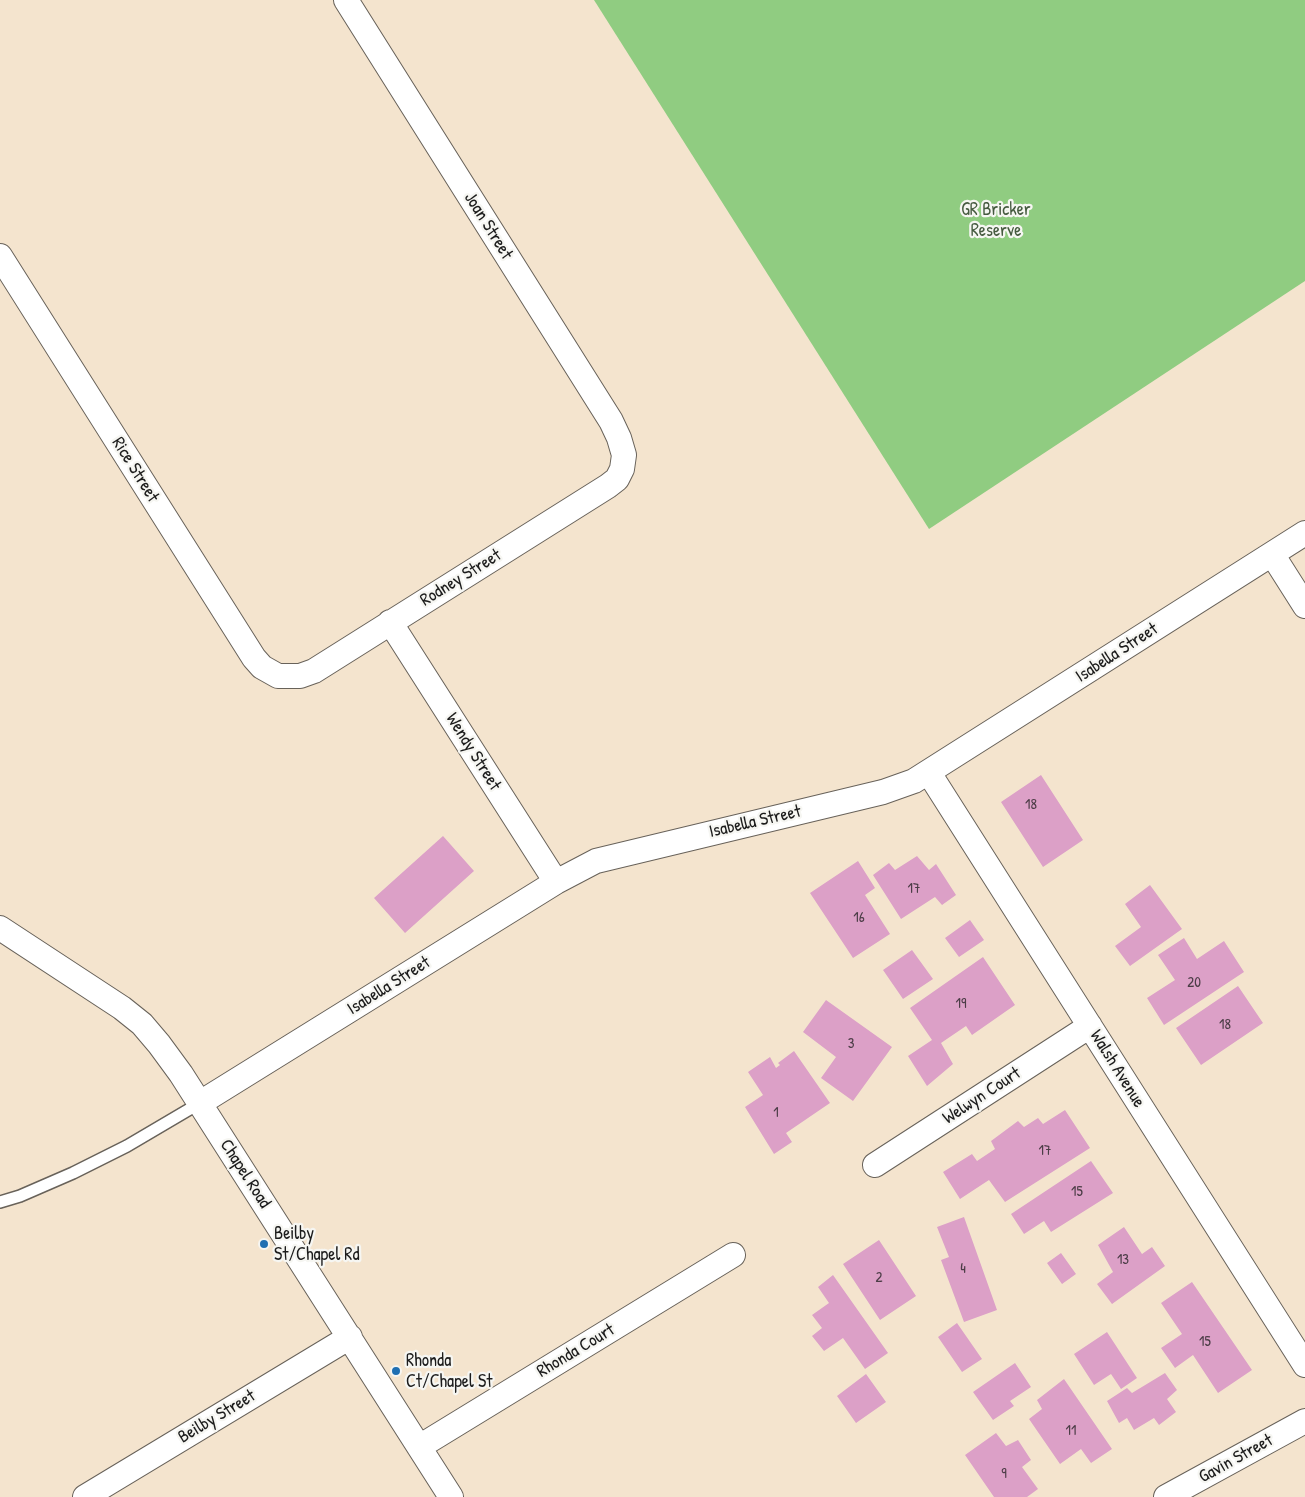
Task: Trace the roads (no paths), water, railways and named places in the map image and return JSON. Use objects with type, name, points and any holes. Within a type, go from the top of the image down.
[{"type":"street","name":"Joan Street","points":[[346,0],[611,420],[624,455]]},
{"type":"street","name":"Rice Street","points":[[0,256],[254,658],[262,667],[278,676]]},
{"type":"street","name":"Rodney Street","points":[[278,676],[300,676],[314,671],[608,486],[617,478],[622,469],[624,455]]},
{"type":"street","name":"Isabella Street","points":[[200,1104],[575,870],[614,855],[882,792],[929,773],[1305,533]]},
{"type":"street","points":[[1272,554],[1305,606]]},
{"type":"street","name":"Wendy Street","points":[[390,622],[556,882]]},
{"type":"street","name":"Walsh Avenue","points":[[929,773],[1305,1365]]},
{"type":"street","name":"Chapel Road","points":[[0,928],[122,1008],[142,1024],[159,1044],[200,1104],[451,1497]]},
{"type":"street","name":"Welwyn Court","points":[[875,1166],[1090,1026]]},
{"type":"street","name":"Rhonda Court","points":[[419,1446],[733,1254]]},
{"type":"street","name":"Beilby Street","points":[[84,1497],[350,1337]]},
{"type":"street","name":"Gavin Street","points":[[1166,1497],[1305,1421]]},
{"type":"lane","points":[[0,1202],[20,1196],[73,1173],[127,1146],[200,1104]]},
{"type":"place","name":"Beilby St/Chapel Rd","points":[[264,1244]]},
{"type":"place","name":"Rhonda Ct/Chapel St","points":[[396,1371]]},
{"type":"park label","name":"GR Bricker Reserve","points":[[996,220]]}]
